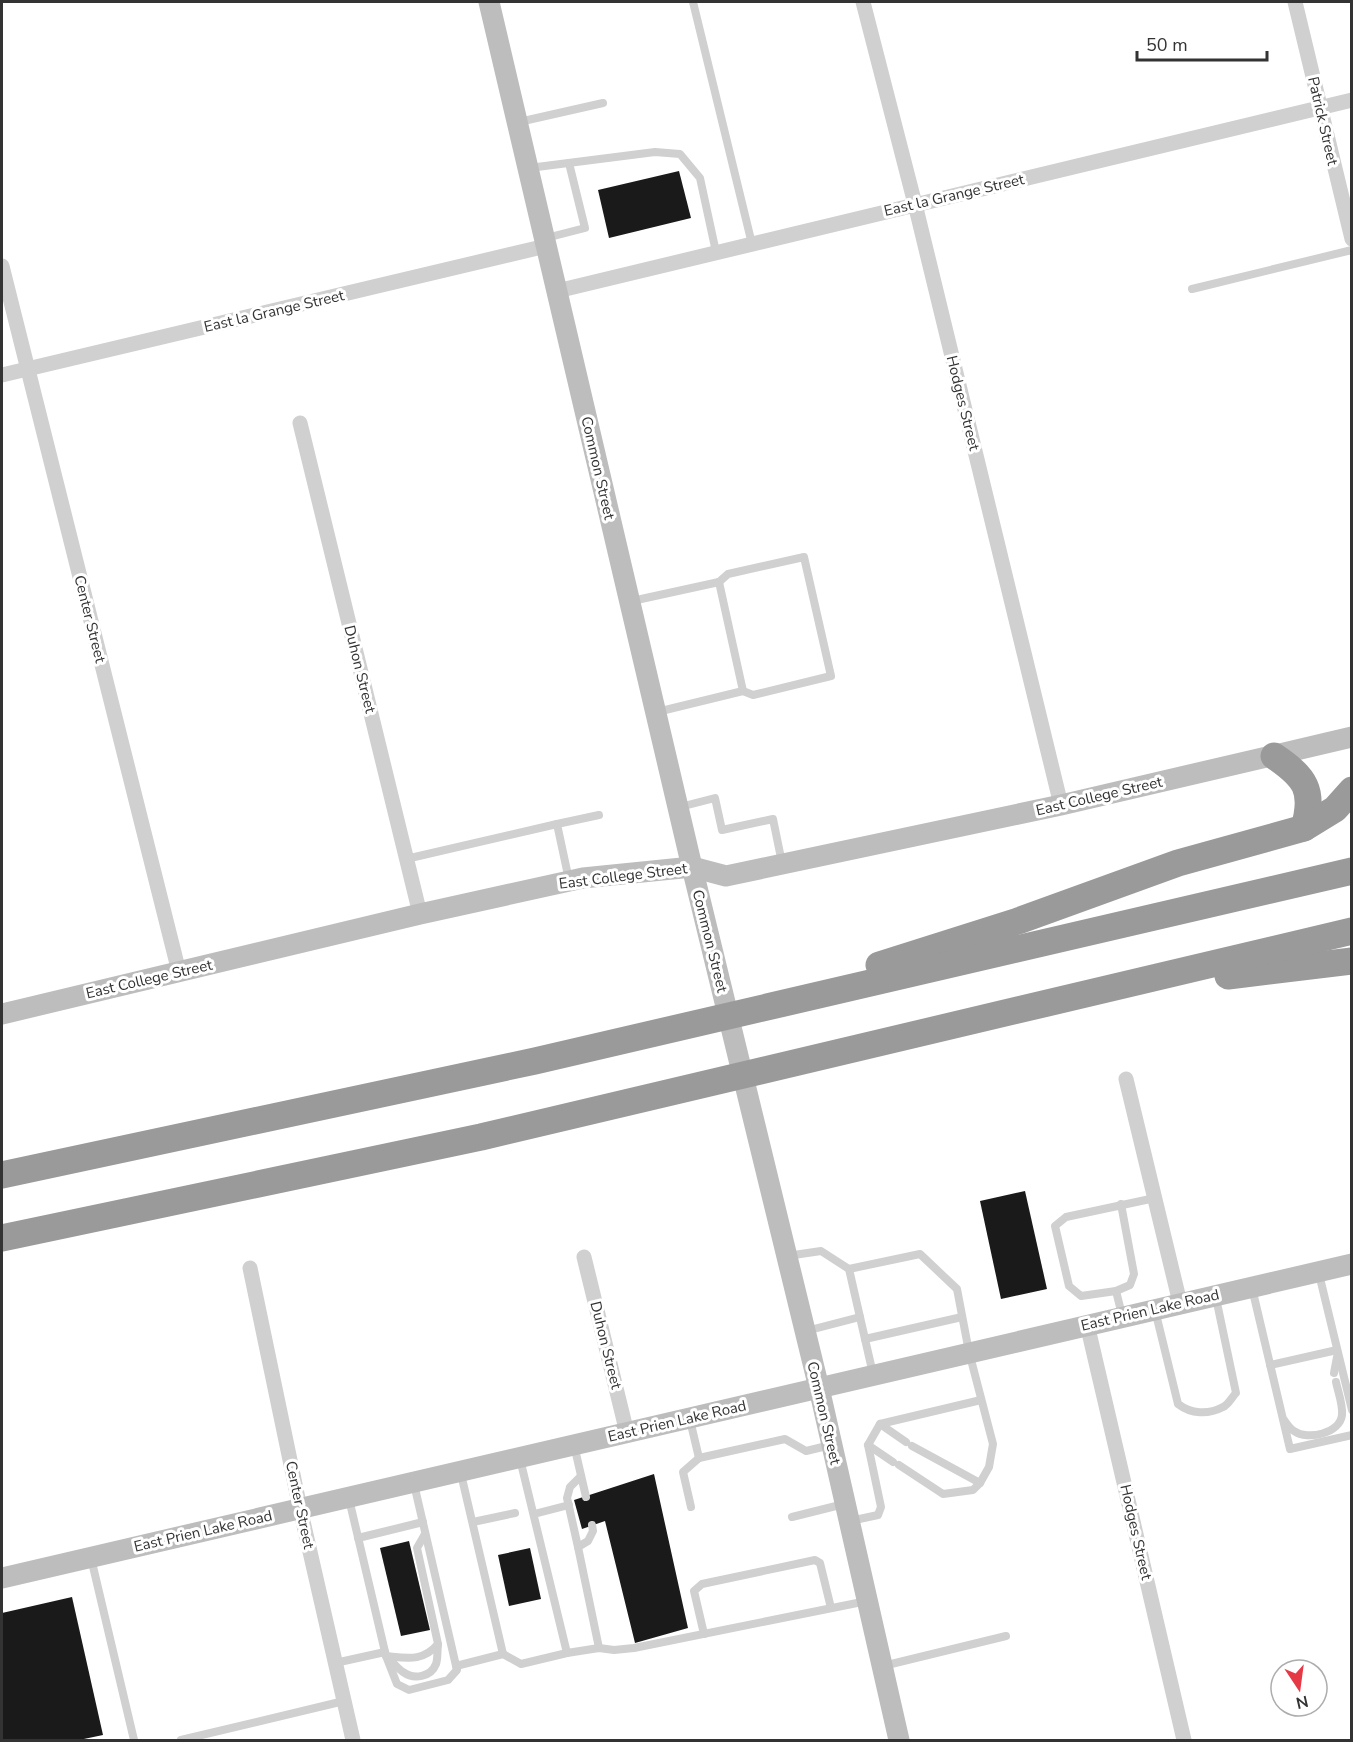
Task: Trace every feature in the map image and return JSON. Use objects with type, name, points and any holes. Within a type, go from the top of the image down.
[{"type":"highway","points":[[1274,756],[1295,770],[1305,786],[1310,807],[1304,828]]},
{"type":"highway","points":[[794,1001],[848,974],[1018,921],[1178,863],[1304,828],[1335,809],[1352,790]]},
{"type":"highway","points":[[2,1175],[524,1063],[1352,871]]},
{"type":"highway","points":[[2,1238],[271,1182],[687,1089],[1352,931]]},
{"type":"highway","points":[[1066,998],[1320,963],[1352,961]]},
{"type":"street","name":"Common Street","points":[[489,2],[692,867],[819,1388],[899,1740]]},
{"type":"street","name":"Hodges Street","points":[[863,2],[915,204],[1061,805]]},
{"type":"street","name":"Patrick Street","points":[[1296,2],[1352,240]]},
{"type":"street","name":"East la Grange Street","points":[[556,291],[1352,100]]},
{"type":"street","name":"East la Grange Street","points":[[2,375],[545,242]]},
{"type":"street","name":"Center Street","points":[[2,266],[26,370],[179,972]]},
{"type":"street","name":"Duhon Street","points":[[300,423],[420,914]]},
{"type":"street","name":"East College Street","points":[[2,1014],[420,914],[583,878],[692,867],[726,876],[1061,805],[1352,737]]},
{"type":"street","points":[[1126,1079],[1180,1303]]},
{"type":"street","name":"Duhon Street","points":[[584,1257],[627,1433]]},
{"type":"street","name":"East Prien Lake Road","points":[[2,1578],[1352,1264]]},
{"type":"street","name":"Center Street","points":[[250,1268],[300,1508],[352,1740]]},
{"type":"street","name":"Hodges Street","points":[[1088,1324],[1184,1740]]},
{"type":"lane","points":[[693,2],[752,244]]},
{"type":"lane","points":[[517,122],[603,103]]},
{"type":"lane","points":[[528,168],[655,152],[680,154],[700,178],[716,252]]},
{"type":"lane","points":[[545,242],[585,228],[569,163]]},
{"type":"lane","points":[[1192,289],[1352,250]]},
{"type":"lane","points":[[630,602],[719,582],[728,574],[804,557],[831,676],[753,695],[743,691],[656,712]]},
{"type":"lane","points":[[719,582],[743,691]]},
{"type":"lane","points":[[678,807],[715,798],[722,830],[773,819],[783,864]]},
{"type":"lane","points":[[406,859],[599,815]]},
{"type":"lane","points":[[557,824],[569,881]]},
{"type":"lane","points":[[1121,1204],[1134,1274],[1130,1285],[1116,1291],[1081,1296],[1069,1286],[1055,1226],[1066,1216],[1121,1204],[1155,1198]]},
{"type":"lane","points":[[787,1257],[821,1251],[849,1269],[874,1375]]},
{"type":"lane","points":[[849,1269],[920,1254],[957,1289],[969,1352],[993,1444],[989,1467],[980,1483],[973,1490],[943,1494],[868,1445]]},
{"type":"lane","points":[[1319,1271],[1352,1410]]},
{"type":"lane","points":[[1252,1286],[1290,1449],[1352,1435]]},
{"type":"lane","points":[[1116,1291],[1122,1316]]},
{"type":"lane","points":[[1155,1309],[1178,1404],[1188,1412],[1203,1413],[1225,1407],[1236,1393],[1215,1295]]},
{"type":"lane","points":[[805,1331],[860,1317]]},
{"type":"lane","points":[[865,1339],[962,1317]]},
{"type":"lane","points":[[1270,1365],[1337,1351]]},
{"type":"lane","points":[[1283,1419],[1295,1432],[1305,1435],[1332,1430],[1339,1424],[1342,1415],[1335,1377],[1337,1351]]},
{"type":"lane","points":[[792,1516],[847,1513],[878,1515],[881,1507],[868,1445],[880,1424],[981,1400]]},
{"type":"lane","points":[[690,1418],[699,1458]]},
{"type":"lane","points":[[880,1424],[909,1444],[980,1483]]},
{"type":"lane","points":[[691,1507],[683,1472],[699,1458],[784,1439],[806,1451],[832,1445]]},
{"type":"lane","points":[[574,1445],[585,1497]]},
{"type":"lane","points":[[520,1458],[567,1653]]},
{"type":"lane","points":[[460,1472],[503,1654]]},
{"type":"lane","points":[[581,1476],[570,1487],[567,1498],[599,1648]]},
{"type":"lane","points":[[349,1497],[386,1654],[397,1684],[409,1690],[448,1680],[457,1670],[413,1482]]},
{"type":"lane","points":[[534,1514],[569,1506]]},
{"type":"lane","points":[[473,1522],[515,1513]]},
{"type":"lane","points":[[358,1538],[423,1522]]},
{"type":"lane","points":[[578,1547],[588,1542],[593,1531],[592,1526]]},
{"type":"lane","points":[[386,1654],[403,1672],[411,1676],[420,1677],[428,1674],[434,1669],[437,1661],[438,1644],[417,1548],[425,1534]]},
{"type":"lane","points":[[91,1557],[134,1740]]},
{"type":"lane","points":[[704,1634],[694,1591],[702,1584],[815,1560],[820,1563],[831,1608]]},
{"type":"lane","points":[[456,1666],[503,1654],[521,1664],[599,1648],[614,1650],[634,1648],[867,1601]]},
{"type":"lane","points":[[882,1666],[1006,1636]]},
{"type":"lane","points":[[335,1663],[386,1654],[418,1658],[426,1655],[438,1644]]},
{"type":"lane","points":[[181,1740],[344,1701]]},
{"type":"building","points":[[679,171],[691,218],[609,238],[598,190]]},
{"type":"building","points":[[1025,1191],[1047,1289],[1001,1299],[980,1201]]},
{"type":"building","points":[[654,1474],[688,1628],[635,1643],[605,1521],[582,1529],[574,1500]]},
{"type":"building","points":[[409,1541],[430,1630],[401,1636],[380,1548]]},
{"type":"building","points":[[530,1548],[541,1599],[509,1606],[498,1555]]},
{"type":"building","points":[[72,1597],[103,1735],[79,1740],[2,1740],[2,1613]]}]
